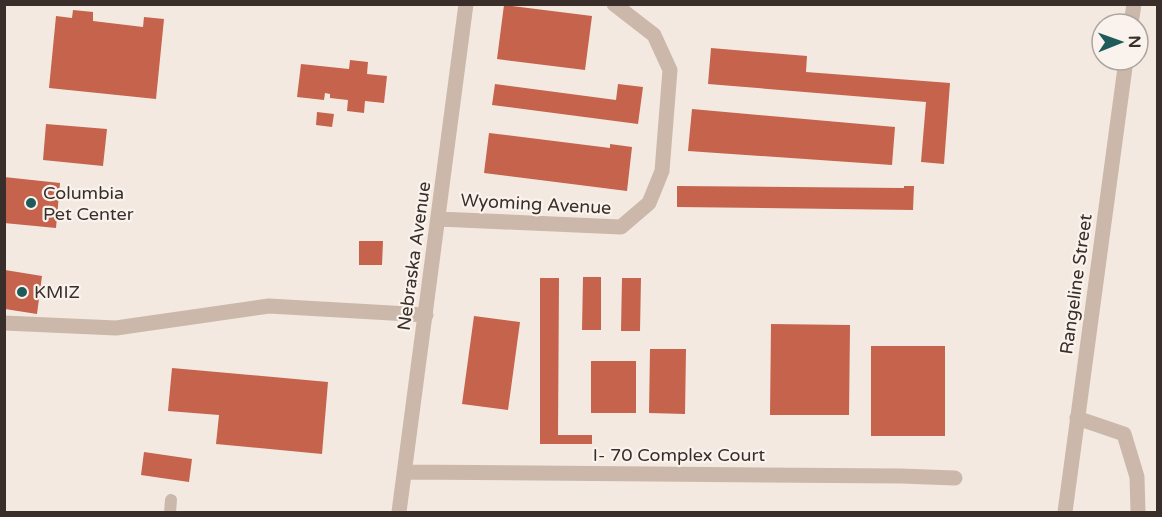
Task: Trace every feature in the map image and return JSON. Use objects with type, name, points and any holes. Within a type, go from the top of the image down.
[{"type":"street","name":"Nebraska Avenue","points":[[399,513],[466,4]]},
{"type":"street","name":"Wyoming Avenue","points":[[439,219],[621,227],[649,203],[662,171],[670,70],[654,35],[614,4]]},
{"type":"street","name":"Rangeline Street","points":[[1065,513],[1124,72]]},
{"type":"street","points":[[4,323],[116,328],[269,306],[426,315]]},
{"type":"street","points":[[1077,418],[1124,434],[1137,477],[1138,513]]},
{"type":"street","name":"I- 70 Complex Court","points":[[404,472],[955,478]]},
{"type":"building","points":[[504,5],[592,16],[585,70],[497,59]]},
{"type":"building","points":[[73,10],[93,12],[93,21],[143,27],[144,17],[164,19],[156,99],[49,88],[56,16],[72,18]]},
{"type":"building","points":[[711,48],[807,56],[806,72],[950,83],[944,164],[921,162],[926,102],[708,84]]},
{"type":"building","points":[[350,60],[368,62],[367,74],[387,76],[384,103],[365,101],[364,113],[347,111],[348,100],[330,98],[330,94],[325,93],[324,100],[297,97],[301,64],[349,69]]},
{"type":"building","points":[[495,84],[616,100],[618,84],[643,87],[638,124],[492,105]]},
{"type":"building","points":[[692,109],[895,127],[892,165],[688,151]]},
{"type":"building","points":[[317,112],[334,114],[332,127],[316,125]]},
{"type":"building","points":[[46,124],[107,129],[103,166],[43,160]]},
{"type":"building","points":[[489,133],[610,148],[610,144],[632,147],[627,191],[484,173]]},
{"type":"building","name":"Columbia Pet Center","points":[[4,177],[60,183],[56,228],[4,223]]},
{"type":"building","points":[[677,186],[904,188],[904,186],[914,186],[913,210],[677,207]]},
{"type":"building","points":[[359,241],[383,241],[382,265],[359,265]]},
{"type":"building","name":"KMIZ","points":[[5,270],[42,276],[37,314],[5,309]]},
{"type":"building","points":[[583,277],[601,277],[601,330],[582,330]]},
{"type":"building","points":[[540,278],[559,278],[558,435],[592,435],[592,444],[540,444]]},
{"type":"building","points":[[622,278],[641,278],[640,331],[621,331]]},
{"type":"building","points":[[474,316],[520,322],[508,410],[462,404]]},
{"type":"building","points":[[771,324],[850,325],[849,415],[770,415]]},
{"type":"building","points":[[871,346],[945,346],[945,436],[871,436]]},
{"type":"building","points":[[650,349],[686,349],[685,414],[649,413]]},
{"type":"building","points":[[591,361],[636,361],[636,413],[591,413]]},
{"type":"building","points":[[172,368],[328,382],[322,454],[216,444],[219,415],[168,411]]},
{"type":"building","points":[[144,452],[192,459],[189,482],[141,475]]},
{"type":"place","name":"Columbia Pet Center","points":[[31,203]]},
{"type":"place","name":"KMIZ","points":[[22,292]]}]
